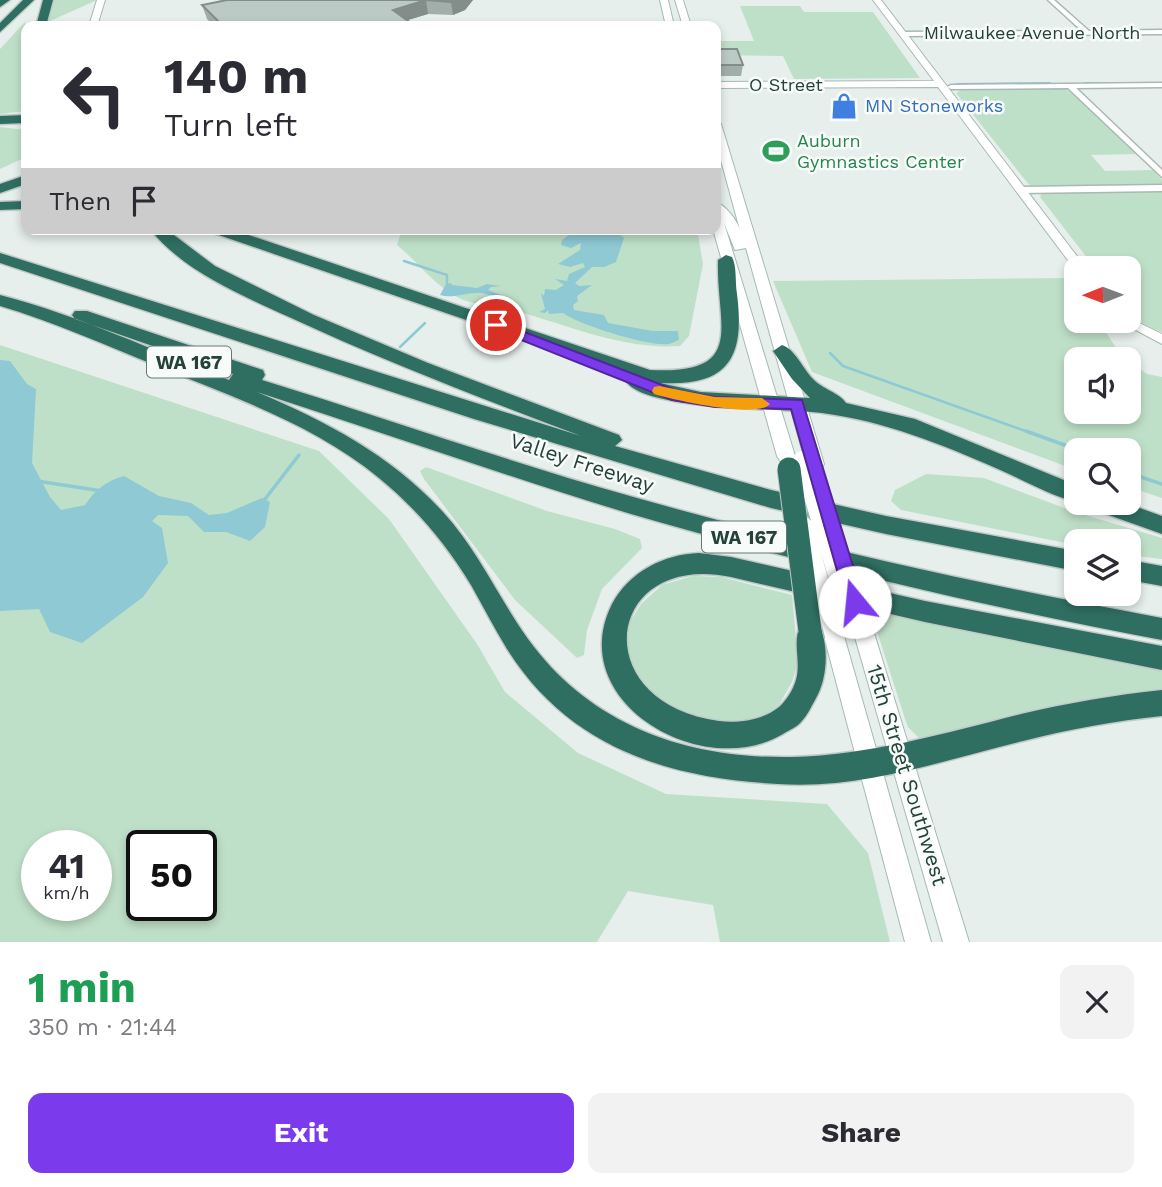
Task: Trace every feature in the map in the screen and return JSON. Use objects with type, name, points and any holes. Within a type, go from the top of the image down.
[{"type":"highway","points":[[0,5],[5,0]]},
{"type":"highway","points":[[0,17],[18,4],[29,0]]},
{"type":"highway","points":[[42,21],[48,0]]},
{"type":"highway","points":[[0,32],[18,4]]},
{"type":"highway","points":[[0,120],[21,119]]},
{"type":"highway","points":[[0,189],[21,182]]},
{"type":"highway","points":[[0,206],[21,205]]},
{"type":"highway","points":[[164,235],[179,250],[225,280],[395,358],[771,499]]},
{"type":"highway","points":[[233,235],[649,376],[695,374],[719,363],[726,355],[732,321],[725,273],[726,260]]},
{"type":"highway","name":"Valley Freeway","points":[[0,258],[494,418],[771,499],[975,543],[1064,559]]},
{"type":"highway","points":[[0,286],[314,396],[335,409]]},
{"type":"highway","name":"Valley Freeway","points":[[0,300],[628,505],[782,547],[1009,600],[1162,629]]},
{"type":"highway","points":[[43,313],[288,412],[338,438],[375,463],[416,500],[456,544],[539,672],[559,695],[608,730],[666,755],[712,764],[794,771],[871,761],[1098,711],[1162,703]]},
{"type":"highway","points":[[471,315],[662,391],[715,402],[838,409],[908,424]]},
{"type":"highway","points":[[782,351],[803,381],[820,396],[846,407],[908,424],[1064,489]]},
{"type":"highway","points":[[798,462],[822,634],[812,666],[810,683],[794,708],[775,725],[746,735],[694,732],[653,713],[626,687],[619,672],[614,646],[617,621],[622,608],[646,580],[671,567],[706,563],[914,609],[1162,658]]},
{"type":"highway","points":[[1134,515],[1162,525]]},
{"type":"highway","points":[[1141,572],[1162,576]]},
{"type":"main road","points":[[664,0],[669,21]]},
{"type":"main road","points":[[679,0],[685,21]]},
{"type":"main road","name":"15th Street Southwest","points":[[721,141],[782,351],[784,404],[798,462]]},
{"type":"main road","points":[[721,211],[732,224],[738,238],[784,404]]},
{"type":"main road","name":"15th Street Southwest","points":[[720,235],[726,260],[733,271],[784,404],[798,462],[860,620],[956,942]]},
{"type":"main road","name":"15th Street Southwest","points":[[822,634],[871,761],[918,942]]},
{"type":"street","points":[[95,21],[101,0]]},
{"type":"street","points":[[877,0],[946,86],[1071,256]]},
{"type":"street","points":[[1051,0],[1088,33]]},
{"type":"street","name":"Milwaukee Avenue North","points":[[903,34],[1162,32]]},
{"type":"street","name":"O Street","points":[[721,85],[946,86]]},
{"type":"street","points":[[946,86],[1162,85]]},
{"type":"street","points":[[1070,86],[1162,175]]},
{"type":"street","points":[[1020,190],[1162,188]]},
{"type":"street","points":[[1141,330],[1162,340]]},
{"type":"green space","points":[[52,0],[97,0],[50,21]]},
{"type":"green space","points":[[740,6],[800,6],[804,12],[873,12],[920,78],[794,79],[783,56],[721,55],[721,41],[754,41]]},
{"type":"green space","points":[[21,26],[21,112],[0,114],[0,49]]},
{"type":"green space","points":[[961,90],[1067,90],[1078,97],[1136,154],[1091,155],[1105,171],[1153,170],[1162,180],[1162,185],[1030,186],[956,93]]},
{"type":"green space","points":[[0,127],[21,129],[21,159],[0,169]]},
{"type":"green space","points":[[1162,191],[1162,332],[1141,322],[1141,256],[1086,256],[1040,197],[1042,193]]},
{"type":"green space","points":[[400,235],[698,235],[703,264],[689,336],[680,346],[658,346],[615,340],[509,309],[463,300],[440,286],[397,245]]},
{"type":"green space","points":[[1064,278],[1064,333],[1106,333],[1115,347],[1064,347],[1064,424],[1141,424],[1141,370],[1147,374],[1162,377],[1162,498],[1141,491],[1141,438],[1064,438],[1064,466],[812,372],[773,281]]},
{"type":"green space","points":[[0,345],[319,451],[389,519],[477,644],[505,692],[578,753],[666,794],[827,804],[868,853],[890,942],[720,942],[713,905],[628,891],[597,942],[0,942]]},
{"type":"green space","points":[[426,467],[547,511],[615,529],[640,539],[642,548],[602,589],[587,630],[584,655],[577,658],[515,600],[424,479],[420,471]]},
{"type":"green space","points":[[926,474],[984,478],[1064,508],[1064,515],[1085,515],[1132,529],[1064,529],[1064,543],[901,510],[891,501],[895,490]]},
{"type":"green space","points":[[1141,532],[1162,538],[1162,559],[1141,556]]},
{"type":"green space","points":[[693,576],[721,577],[792,595],[798,661],[792,682],[779,705],[759,721],[703,727],[640,688],[626,657],[630,622],[641,604],[662,585]]},
{"type":"green space","points":[[869,606],[1162,668],[1162,691],[1094,700],[919,738],[908,727]]},
{"type":"water","points":[[569,235],[620,235],[624,238],[616,262],[604,267],[592,267],[575,283],[579,286],[592,285],[577,296],[574,310],[604,315],[608,323],[653,331],[678,331],[679,340],[660,344],[631,339],[563,313],[549,314],[548,310],[545,313],[539,312],[545,309],[541,293],[544,296],[545,289],[556,290],[564,285],[555,279],[567,281],[569,274],[585,267],[583,263],[570,267],[558,264],[580,250],[581,243],[571,248],[561,245],[562,240]]},
{"type":"water","points":[[446,284],[477,288],[487,284],[501,286],[488,290],[506,297],[480,293],[440,295]]},
{"type":"water","points":[[0,360],[10,361],[27,384],[36,389],[32,463],[50,497],[61,510],[85,505],[102,487],[124,476],[159,496],[191,503],[209,515],[227,513],[262,498],[270,502],[265,527],[250,541],[226,532],[204,532],[188,516],[158,515],[152,521],[162,528],[168,563],[143,597],[82,643],[50,632],[39,609],[0,611]]},
{"type":"building","points":[[227,0],[426,0],[393,10],[408,21],[218,21],[202,5]]},
{"type":"building","points":[[721,49],[737,49],[743,65],[721,65]]},
{"type":"waterway","points":[[957,84],[1050,83]]},
{"type":"waterway","points":[[1085,83],[1162,83]]},
{"type":"waterway","points":[[404,261],[447,275],[447,287]]},
{"type":"waterway","points":[[400,347],[425,323]]},
{"type":"waterway","points":[[830,353],[843,366],[1031,433]]},
{"type":"waterway","points":[[1026,431],[1064,445]]},
{"type":"waterway","points":[[262,503],[299,455]]},
{"type":"waterway","points":[[1141,477],[1162,484]]},
{"type":"waterway","points":[[37,481],[102,491]]},
{"type":"slow traffic","points":[[659,391],[715,402],[762,404]]},
{"type":"place","name":"MN Stoneworks","points":[[844,106]]},
{"type":"place","name":"Auburn Gymnastics Center","points":[[776,151]]},
{"type":"route","points":[[496,325],[672,395],[715,402],[797,404],[855,602]]}]
